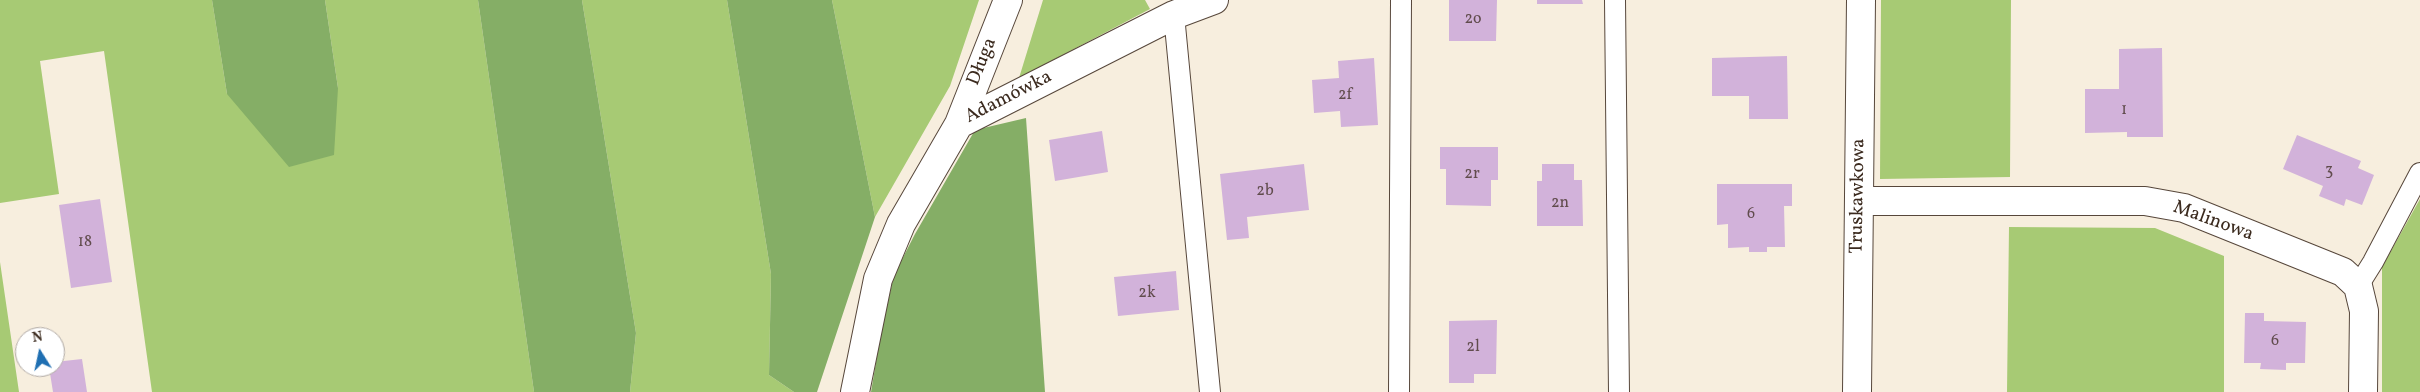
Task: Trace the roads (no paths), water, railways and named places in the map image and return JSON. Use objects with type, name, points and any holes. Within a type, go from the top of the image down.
[{"type":"street","name":"Długa","points":[[959,124],[1008,0]]},
{"type":"street","name":"Adamówka","points":[[854,392],[878,279],[901,224],[959,124],[1170,8],[1214,0]]},
{"type":"street","name":"Truskawkowa","points":[[1857,392],[1861,0]]},
{"type":"street","name":"Malinowa","points":[[1859,201],[2145,201],[2164,204],[2184,208],[2343,272],[2358,286]]},
{"type":"street","points":[[2358,286],[2364,311],[2363,392]]},
{"type":"lane","points":[[1399,392],[1401,0]]},
{"type":"lane","points":[[1615,0],[1619,392]]},
{"type":"lane","points":[[1170,8],[1210,392]]},
{"type":"lane","points":[[2358,286],[2420,174]]}]
